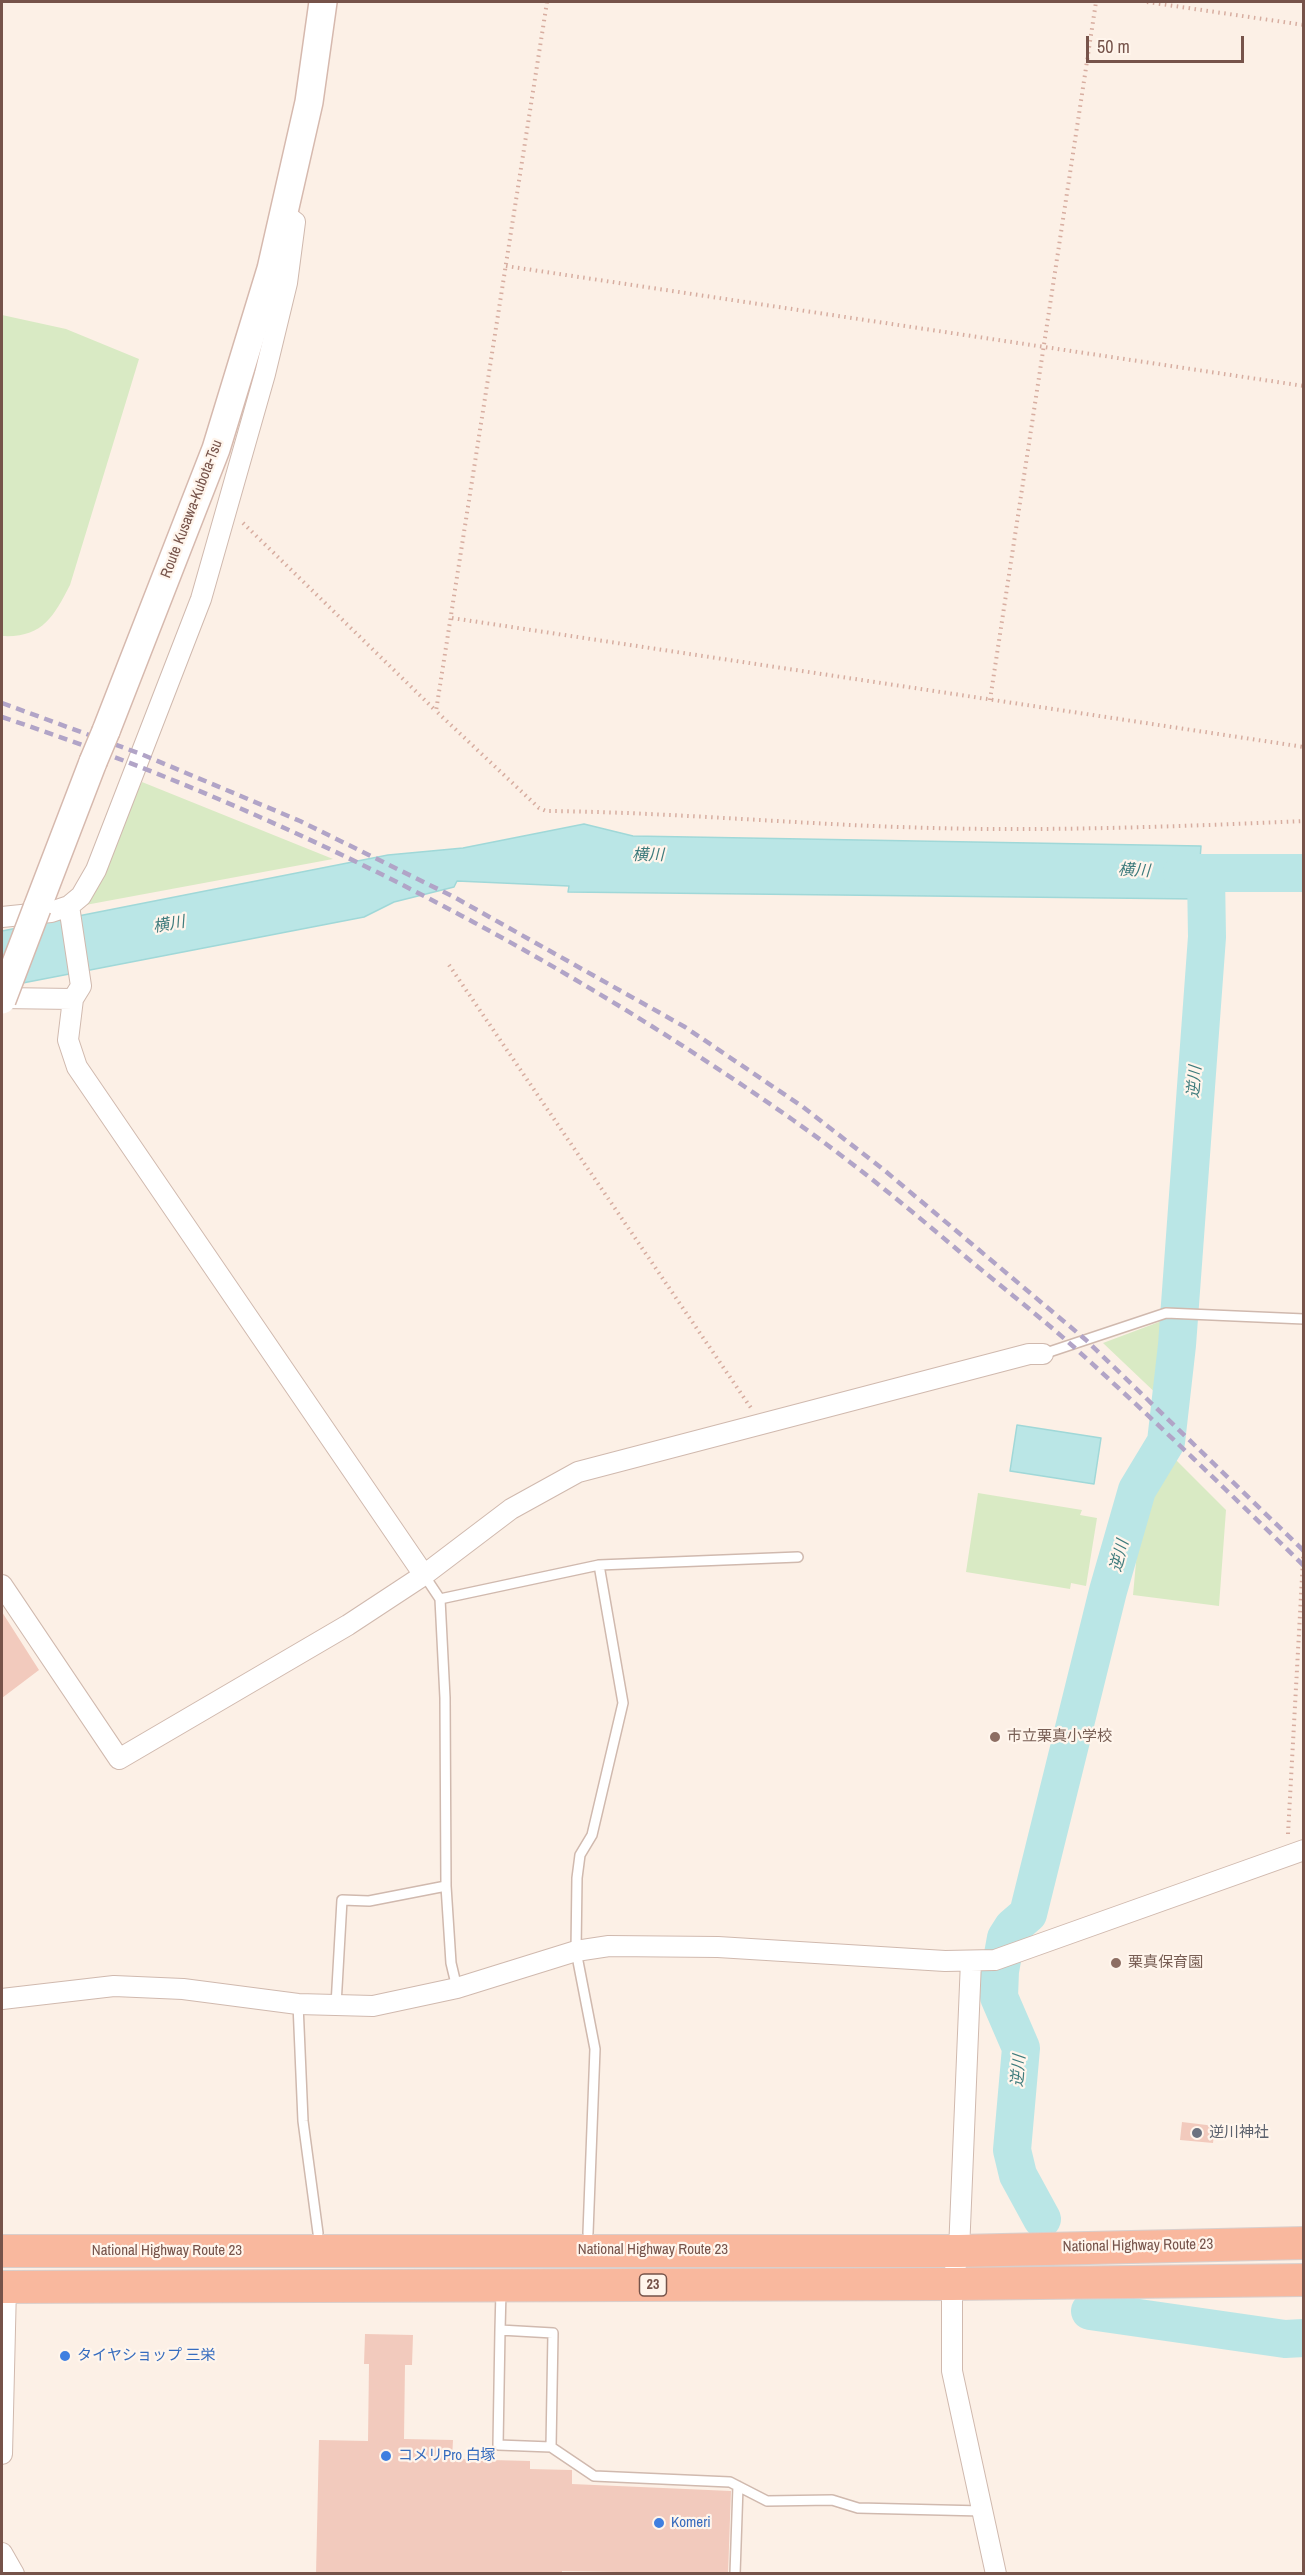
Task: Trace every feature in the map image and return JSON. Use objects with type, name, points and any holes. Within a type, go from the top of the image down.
[{"type":"highway","name":"National Highway Route 23","points":[[2,2251],[959,2251],[1304,2243]]},
{"type":"highway","name":"23","points":[[4,2287],[952,2284],[1304,2280]]},
{"type":"main road","name":"Route Kusawa-Kubota-Tsu","points":[[2,999],[216,448],[271,269],[309,102],[323,2]]},
{"type":"street","points":[[2,917],[69,910],[81,896],[96,870],[201,599],[227,510],[287,283],[296,222],[283,213]]},
{"type":"street","points":[[69,910],[77,993],[68,1040],[77,1067],[424,1575]]},
{"type":"street","points":[[2,999],[77,993]]},
{"type":"street","points":[[2,1585],[119,1759],[348,1625],[424,1575],[511,1509],[578,1472],[1029,1354],[1043,1354]]},
{"type":"street","points":[[2,1999],[114,1986],[183,1989],[298,2004],[373,2006],[457,1988],[576,1951],[609,1946],[718,1947],[970,1961],[995,1960],[1015,1955],[1295,1853]]},
{"type":"street","points":[[970,1961],[959,2251],[952,2284],[952,2371],[996,2574]]},
{"type":"street","points":[[2,2454],[4,2287]]},
{"type":"street","points":[[2,2553],[14,2574]]},
{"type":"lane","points":[[1043,1354],[1166,1313],[1304,1319]]},
{"type":"lane","points":[[440,1599],[599,1565],[798,1557]]},
{"type":"lane","points":[[588,2234],[596,2049],[576,1951],[580,1855],[592,1835],[623,1703],[599,1565]]},
{"type":"lane","points":[[424,1575],[440,1599],[445,1698],[446,1886],[451,1963],[457,1988]]},
{"type":"lane","points":[[336,2006],[342,1900],[369,1901],[446,1886]]},
{"type":"lane","points":[[298,2004],[303,2121],[318,2232]]},
{"type":"lane","points":[[501,2285],[498,2445],[550,2447],[594,2476],[730,2482],[767,2501],[832,2500],[858,2508],[982,2511]]},
{"type":"lane","points":[[500,2330],[553,2333],[550,2447]]},
{"type":"lane","points":[[735,2574],[738,2486]]},
{"type":"path","points":[[436,711],[547,2]]},
{"type":"path","points":[[990,700],[1096,2]]},
{"type":"path","points":[[1147,2],[1304,25]]},
{"type":"path","points":[[506,266],[1304,386]]},
{"type":"path","points":[[227,510],[436,711],[546,812],[605,812],[913,827],[1145,828],[1304,821]]},
{"type":"path","points":[[452,618],[1304,747]]},
{"type":"path","points":[[449,965],[761,1424]]},
{"type":"path","points":[[1295,1853],[1304,1542]]},
{"type":"green space","points":[[2,315],[66,329],[139,359],[70,585],[45,624],[27,634],[16,636],[2,636]]},
{"type":"green space","points":[[142,782],[333,859],[80,906]]},
{"type":"green space","points":[[1167,1319],[1163,1400],[1103,1343]]},
{"type":"green space","points":[[1170,1454],[1226,1510],[1219,1606],[1133,1595],[1142,1497],[1158,1466]]},
{"type":"green space","points":[[978,1493],[1082,1510],[1080,1515],[1097,1518],[1086,1586],[1071,1583],[1070,1589],[966,1572]]},
{"type":"water","points":[[584,824],[633,836],[1201,846],[1197,899],[568,892],[569,886],[457,881],[454,887],[394,902],[364,917],[2,987],[2,931],[388,855],[463,848]]},
{"type":"water","points":[[1017,1425],[1101,1438],[1094,1484],[1010,1471]]},
{"type":"building","points":[[2,1612],[39,1670],[2,1698]]},
{"type":"building","name":"逆川神社","points":[[1182,2122],[1215,2126],[1213,2143],[1180,2140]]},
{"type":"building","name":"コメリPro 白塚","points":[[365,2334],[413,2335],[412,2365],[405,2365],[404,2439],[453,2440],[452,2459],[530,2461],[530,2469],[572,2470],[572,2484],[731,2491],[728,2574],[562,2571],[562,2574],[316,2574],[319,2440],[368,2441],[369,2364],[364,2364]]},
{"type":"waterway","name":"横川","points":[[1182,873],[1304,873]]},
{"type":"waterway","name":"逆川","points":[[1042,2219],[1018,2175],[1012,2150],[1021,2048],[999,1997],[1000,1971],[1006,1938],[1013,1927],[1028,1914],[1108,1591],[1137,1490],[1166,1442],[1177,1345],[1207,937],[1206,874]]},
{"type":"waterway","name":"逆川","points":[[1090,2311],[1285,2339],[1304,2338]]},
{"type":"railway","points":[[2,703],[141,754],[300,821],[454,897],[685,1027],[803,1107],[884,1170],[1086,1340],[1304,1551]]},
{"type":"railway","points":[[2,717],[106,754],[210,795],[312,841],[510,942],[607,998],[701,1058],[793,1120],[857,1168],[1047,1324],[1162,1429],[1304,1566]]},
{"type":"place","name":"市立栗真小学校","points":[[995,1737]]},
{"type":"place","name":"栗真保育園","points":[[1116,1963]]},
{"type":"place","name":"逆川神社","points":[[1197,2133]]},
{"type":"place","name":"タイヤショップ 三栄","points":[[65,2356]]},
{"type":"place","name":"コメリPro 白塚","points":[[386,2456]]},
{"type":"place","name":"Komeri","points":[[659,2523]]}]
